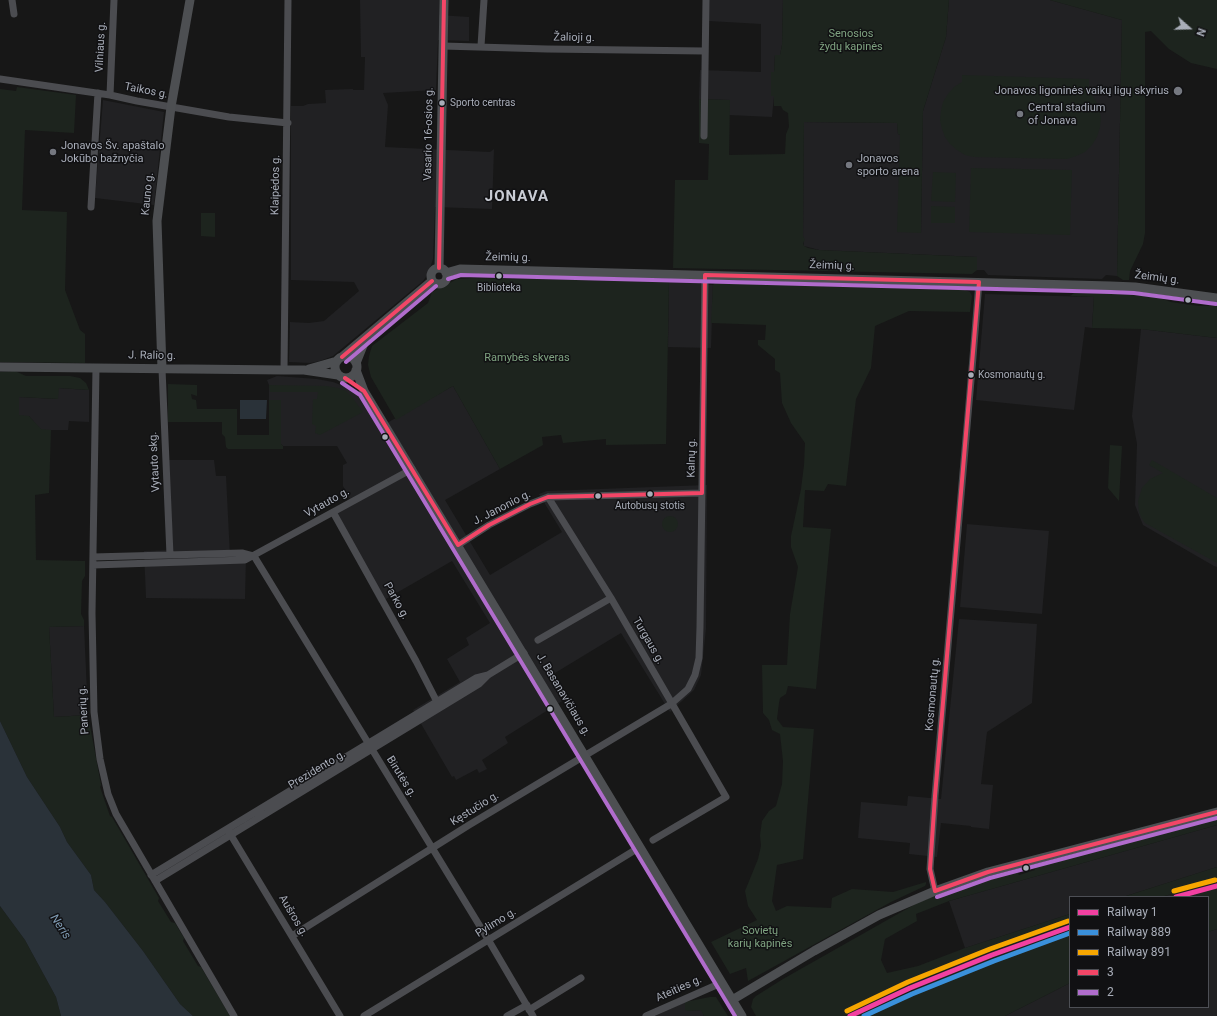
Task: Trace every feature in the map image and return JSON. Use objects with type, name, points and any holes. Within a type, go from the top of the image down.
[{"type":"main road","name":"Kauno g.","points":[[162,369],[157,221],[171,107],[190,0]]},
{"type":"main road","name":"Vasario 16-osios g.","points":[[442,270],[444,0]]},
{"type":"main road","name":"Žeimių g.","points":[[442,270],[460,269],[705,275],[1135,287],[1217,298]]},
{"type":"main road","points":[[442,270],[447,278],[442,283],[437,284],[432,281],[430,276],[432,271],[442,270]]},
{"type":"main road","points":[[366,337],[352,376],[341,376],[335,368],[339,359],[432,281]]},
{"type":"main road","points":[[339,359],[346,356],[352,358],[356,367]]},
{"type":"main road","name":"J. Ralio g.","points":[[304,370],[339,359]]},
{"type":"main road","name":"J. Ralio g.","points":[[0,367],[304,370],[341,376]]},
{"type":"main road","name":"J. Basanavičiaus g.","points":[[356,367],[364,391],[742,1015]]},
{"type":"main road","name":"J. Basanavičiaus g.","points":[[341,376],[364,391]]},
{"type":"main road","points":[[732,1000],[814,951],[879,915],[935,891],[994,870],[1217,812]]},
{"type":"street","points":[[12,0],[14,14]]},
{"type":"street","name":"Vilniaus g.","points":[[110,95],[114,0]]},
{"type":"street","name":"Klaipėdos g.","points":[[284,370],[288,123],[288,0]]},
{"type":"street","points":[[481,46],[484,0]]},
{"type":"street","points":[[704,136],[704,51],[706,0]]},
{"type":"street","name":"Žalioji g.","points":[[443,46],[704,51]]},
{"type":"street","name":"Taikos g.","points":[[0,79],[98,93],[229,117],[288,123]]},
{"type":"street","points":[[91,207],[98,93]]},
{"type":"street","name":"Kalnų g.","points":[[671,704],[688,688],[695,675],[699,658],[705,275]]},
{"type":"street","name":"Kosmonautų g.","points":[[935,891],[930,869],[935,793],[979,282]]},
{"type":"street","name":"Panerių g.","points":[[96,368],[92,613],[94,712],[100,759],[108,794],[116,814],[234,1016]]},
{"type":"street","name":"Vytauto skg.","points":[[162,369],[170,555]]},
{"type":"street","name":"Vytauto g.","points":[[93,561],[244,560],[254,556],[412,469]]},
{"type":"street","name":"J. Janonio g.","points":[[458,545],[489,525],[530,504],[548,498],[702,493]]},
{"type":"street","name":"Turgaus g.","points":[[548,498],[611,598],[726,797],[653,840]]},
{"type":"street","name":"Parko g.","points":[[334,512],[420,667],[437,702]]},
{"type":"street","points":[[93,561],[170,555],[242,554],[254,556]]},
{"type":"street","name":"Birutės g.","points":[[254,556],[369,747],[489,941],[529,1010]]},
{"type":"street","points":[[538,640],[611,598]]},
{"type":"street","name":"Prezidento g.","points":[[153,878],[369,747],[479,684],[488,675],[524,653]]},
{"type":"street","name":"Prezidento g.","points":[[369,747],[476,678],[488,675]]},
{"type":"street","name":"Kęstučio g.","points":[[292,936],[584,755],[671,704]]},
{"type":"street","name":"Aušros g.","points":[[229,831],[340,1016]]},
{"type":"street","name":"Pylimo g.","points":[[364,1016],[489,941],[640,847]]},
{"type":"street","points":[[508,1016],[529,1010],[581,978]]},
{"type":"street","name":"Ateities g.","points":[[646,1016],[722,983]]},
{"type":"shaded area","points":[[360,0],[439,0],[439,15],[469,17],[469,41],[438,40],[436,90],[383,93],[388,105],[385,147],[490,152],[494,149],[492,209],[435,207],[433,259],[428,274],[423,281],[333,356],[310,363],[289,362],[290,322],[309,323],[324,321],[359,291],[354,282],[291,280],[291,106],[326,103],[325,90],[364,90],[365,57],[361,57]]},
{"type":"shaded area","points":[[709,0],[783,0],[782,45],[780,55],[775,55],[774,72],[772,72],[771,96],[774,96],[772,117],[729,115],[729,100],[699,99],[700,70],[761,72],[761,24],[709,21]]},
{"type":"shaded area","points":[[949,0],[1050,0],[1122,20],[1117,276],[1106,275],[1102,279],[988,275],[984,270],[977,270],[977,257],[819,250],[804,246],[804,122],[897,123],[898,134],[900,135],[921,232],[923,111],[946,37]]},
{"type":"shaded area","points":[[103,100],[164,112],[154,205],[95,198]]},
{"type":"shaded area","points":[[669,281],[698,282],[701,284],[713,285],[711,348],[668,347]]},
{"type":"shaded area","points":[[985,294],[1094,297],[1092,328],[1085,327],[1074,410],[976,400]]},
{"type":"shaded area","points":[[1141,329],[1217,338],[1217,567],[1143,525],[1135,505],[1137,444],[1132,416]]},
{"type":"shaded area","points":[[277,376],[317,379],[333,382],[349,388],[361,398],[378,428],[453,386],[500,469],[445,500],[490,575],[562,532],[539,494],[547,491],[707,485],[706,629],[701,675],[694,690],[670,712],[621,633],[550,676],[564,700],[505,737],[508,743],[482,760],[487,769],[479,773],[477,769],[456,780],[454,776],[452,777],[413,710],[460,682],[447,659],[469,645],[466,638],[490,623],[452,561],[379,603],[331,512],[351,501],[343,486],[343,465],[347,463],[337,446],[283,446],[281,444],[281,400],[269,400],[269,385],[267,380]]},
{"type":"shaded area","points":[[58,388],[89,390],[89,422],[69,421],[68,430],[41,430],[29,416],[19,416],[19,397],[58,399]]},
{"type":"shaded area","points":[[168,460],[214,460],[216,476],[226,476],[230,556],[246,556],[245,599],[146,598],[144,551],[173,550]]},
{"type":"shaded area","points":[[967,524],[1049,531],[1042,614],[960,607]]},
{"type":"shaded area","points":[[959,619],[1037,624],[1032,703],[987,732],[981,784],[993,785],[989,829],[941,823],[937,857],[909,854],[910,843],[858,838],[861,802],[907,806],[908,796],[941,799]]},
{"type":"shaded area","points":[[84,626],[88,715],[54,717],[49,627]]},
{"type":"shaded area","points":[[1217,825],[1217,867],[1126,896],[1069,896],[1069,914],[965,948],[949,901]]},
{"type":"shaded area","points":[[1217,882],[1217,887],[1182,896],[1165,896]]},
{"type":"shaded area","points":[[1069,924],[1069,930],[1042,939],[900,995],[855,1016],[845,1016],[893,993],[975,957]]},
{"type":"shaded area","points":[[1217,929],[1217,1016],[1005,1016],[1069,984],[1069,1008],[1209,1008],[1209,932]]},
{"type":"shaded area","points":[[685,1002],[688,1011],[702,1010],[704,1016],[655,1016]]},
{"type":"green space","name":"Senosios žydų kapinės","points":[[783,0],[949,0],[946,37],[923,111],[921,233],[897,232],[900,135],[898,134],[897,123],[804,122],[803,236],[805,240],[803,243],[804,246],[808,248],[819,250],[977,257],[977,270],[972,274],[673,268],[675,180],[708,180],[709,144],[699,143],[699,99],[730,100],[729,155],[785,154],[786,134],[789,127],[788,113],[783,110],[781,106],[774,106],[774,96],[771,96],[771,72],[774,72],[775,55],[780,55],[782,45]]},
{"type":"green space","points":[[1050,0],[1217,0],[1217,69],[1191,63],[1169,49],[1151,31],[1145,32],[1145,233],[1143,244],[1130,271],[1129,280],[1123,280],[1117,276],[1122,20]]},
{"type":"green space","name":"Central stadium of Jonava","points":[[962,75],[1089,79],[1089,92],[1095,99],[1101,118],[1097,137],[1085,152],[1067,159],[974,157],[965,155],[950,144],[945,137],[940,120],[943,102],[954,87],[962,82]]},
{"type":"green space","points":[[17,87],[76,95],[74,133],[25,130],[22,210],[67,212],[65,290],[80,330],[85,334],[85,363],[0,362],[0,89],[16,91]]},
{"type":"green space","points":[[971,168],[1072,170],[1070,235],[969,232]]},
{"type":"green space","points":[[933,172],[956,173],[955,202],[931,201]]},
{"type":"green space","points":[[931,206],[955,207],[955,223],[931,223]]},
{"type":"green space","points":[[201,213],[215,213],[215,237],[201,236]]},
{"type":"green space","name":"Ramybės skveras","points":[[457,279],[669,281],[666,444],[606,445],[606,439],[563,443],[561,435],[542,437],[543,445],[500,469],[453,386],[396,420],[371,377],[368,365],[372,346],[428,303],[432,292]]},
{"type":"green space","name":"Sovietų karių kapinės","points":[[715,283],[965,290],[970,292],[972,296],[970,312],[909,311],[875,326],[871,368],[856,399],[846,486],[828,484],[824,491],[805,490],[803,527],[831,529],[816,689],[788,686],[786,694],[780,698],[777,719],[783,727],[814,729],[803,859],[777,865],[772,901],[776,911],[787,906],[831,908],[832,898],[852,889],[893,892],[926,882],[926,884],[925,886],[891,902],[748,981],[746,968],[730,974],[711,942],[757,920],[748,906],[745,891],[758,859],[761,846],[760,835],[762,821],[769,811],[776,806],[782,784],[783,761],[780,734],[772,730],[769,720],[763,713],[762,665],[787,665],[790,614],[798,567],[791,547],[791,536],[801,489],[805,443],[791,423],[782,403],[780,373],[775,370],[775,359],[758,345],[758,340],[765,340],[766,325],[711,323],[713,285]]},
{"type":"green space","points":[[1074,293],[1157,297],[1171,302],[1199,306],[1217,306],[1217,338],[1141,329],[1092,328],[1094,297],[1070,296]]},
{"type":"green space","points":[[15,371],[26,376],[70,376],[80,378],[86,383],[89,390],[59,388],[58,399],[19,397],[19,415],[29,416],[41,429],[51,430],[49,493],[35,495],[36,560],[85,561],[85,576],[82,581],[81,614],[84,620],[84,626],[49,627],[54,717],[88,715],[101,785],[100,787],[110,816],[112,817],[159,898],[158,901],[171,922],[175,923],[184,938],[183,941],[198,966],[201,967],[230,1016],[193,1016],[180,1004],[143,951],[94,890],[91,875],[67,842],[60,827],[27,777],[0,721],[0,372]]},
{"type":"green space","points":[[168,384],[197,385],[197,396],[191,394],[192,399],[196,400],[197,409],[237,409],[237,435],[269,435],[269,400],[281,400],[281,444],[283,449],[228,449],[226,447],[225,437],[222,434],[222,422],[168,422]]},
{"type":"green space","points":[[269,385],[326,386],[338,388],[346,391],[363,412],[320,435],[315,433],[316,426],[312,424],[313,399],[317,399],[318,392],[270,392]]},
{"type":"green space","points":[[1110,445],[1122,446],[1119,501],[1108,488]]},
{"type":"green space","points":[[1152,460],[1217,498],[1217,563],[1145,523],[1141,517],[1138,501],[1142,488],[1150,479],[1163,473],[1149,465]]},
{"type":"green space","points":[[670,516],[677,521],[678,524],[673,531],[670,532],[663,527],[662,524],[667,517]]},
{"type":"green space","points":[[1217,818],[1217,825],[949,901],[916,914],[917,921],[885,939],[881,960],[887,973],[918,966],[965,948],[1069,914],[1069,924],[975,957],[845,1016],[756,1016],[751,1007],[753,999],[756,996],[783,979],[919,902],[995,874],[1017,871],[1019,875],[1035,870],[1035,866],[1051,860],[1065,858]]},
{"type":"green space","points":[[1217,867],[1217,882],[1165,896],[1126,896]]},
{"type":"green space","points":[[1217,887],[1217,929],[1209,932],[1209,896],[1182,896]]},
{"type":"green space","points":[[0,906],[25,940],[56,997],[61,1016],[0,1016]]},
{"type":"green space","points":[[1069,930],[1069,984],[1005,1016],[855,1016],[970,965]]},
{"type":"green space","points":[[716,997],[728,1016],[704,1016],[701,1010],[685,1010],[685,1002]]},
{"type":"water","points":[[240,400],[267,400],[266,419],[240,419]]},
{"type":"water","name":"Neris","points":[[0,721],[27,777],[60,827],[67,842],[91,875],[94,890],[143,951],[180,1004],[193,1016],[61,1016],[56,997],[25,940],[0,906]]},
{"type":"rail line","name":"891","points":[[1174,891],[1215,880]]},
{"type":"rail line","name":"1","points":[[1180,896],[1217,886]]},
{"type":"rail line","name":"891","points":[[847,1011],[908,982],[990,949],[1068,921]]},
{"type":"rail line","name":"1","points":[[850,1016],[910,988],[992,955],[1069,927]]},
{"type":"rail line","name":"889","points":[[864,1016],[912,994],[994,961],[1069,933]]},
{"type":"transit line","name":"3","points":[[439,268],[444,0]]},
{"type":"transit line","name":"2","points":[[448,279],[461,275],[1111,292],[1134,293],[1216,304]]},
{"type":"transit line","name":"3","points":[[345,378],[364,391],[458,545],[489,525],[530,504],[548,497],[702,493],[705,275],[979,282],[935,796],[930,869],[935,891],[988,872],[1217,812]]},
{"type":"transit line","name":"3","points":[[342,357],[432,281]]},
{"type":"transit line","name":"2","points":[[346,362],[436,286]]},
{"type":"transit line","name":"2","points":[[342,383],[360,395],[735,1016]]},
{"type":"transit line","name":"2","points":[[937,897],[990,878],[1217,818]]},
{"type":"place","name":"Jonavos ligoninės vaikų ligų skyrius","points":[[1178,91]]},
{"type":"place","name":"Sporto centras","points":[[442,103]]},
{"type":"place","name":"Central stadium of Jonava","points":[[1020,114]]},
{"type":"place","name":"Jonavos Šv. apaštalo Jokūbo bažnyčia","points":[[53,152]]},
{"type":"place","name":"Jonavos sporto arena","points":[[849,165]]},
{"type":"place","name":"Biblioteka","points":[[499,276]]},
{"type":"place","name":"Kosmonautų g.","points":[[971,375]]},
{"type":"place","name":"Autobusų stotis","points":[[650,494]]},
{"type":"district","name":"JONAVA","points":[[517,197]]}]
